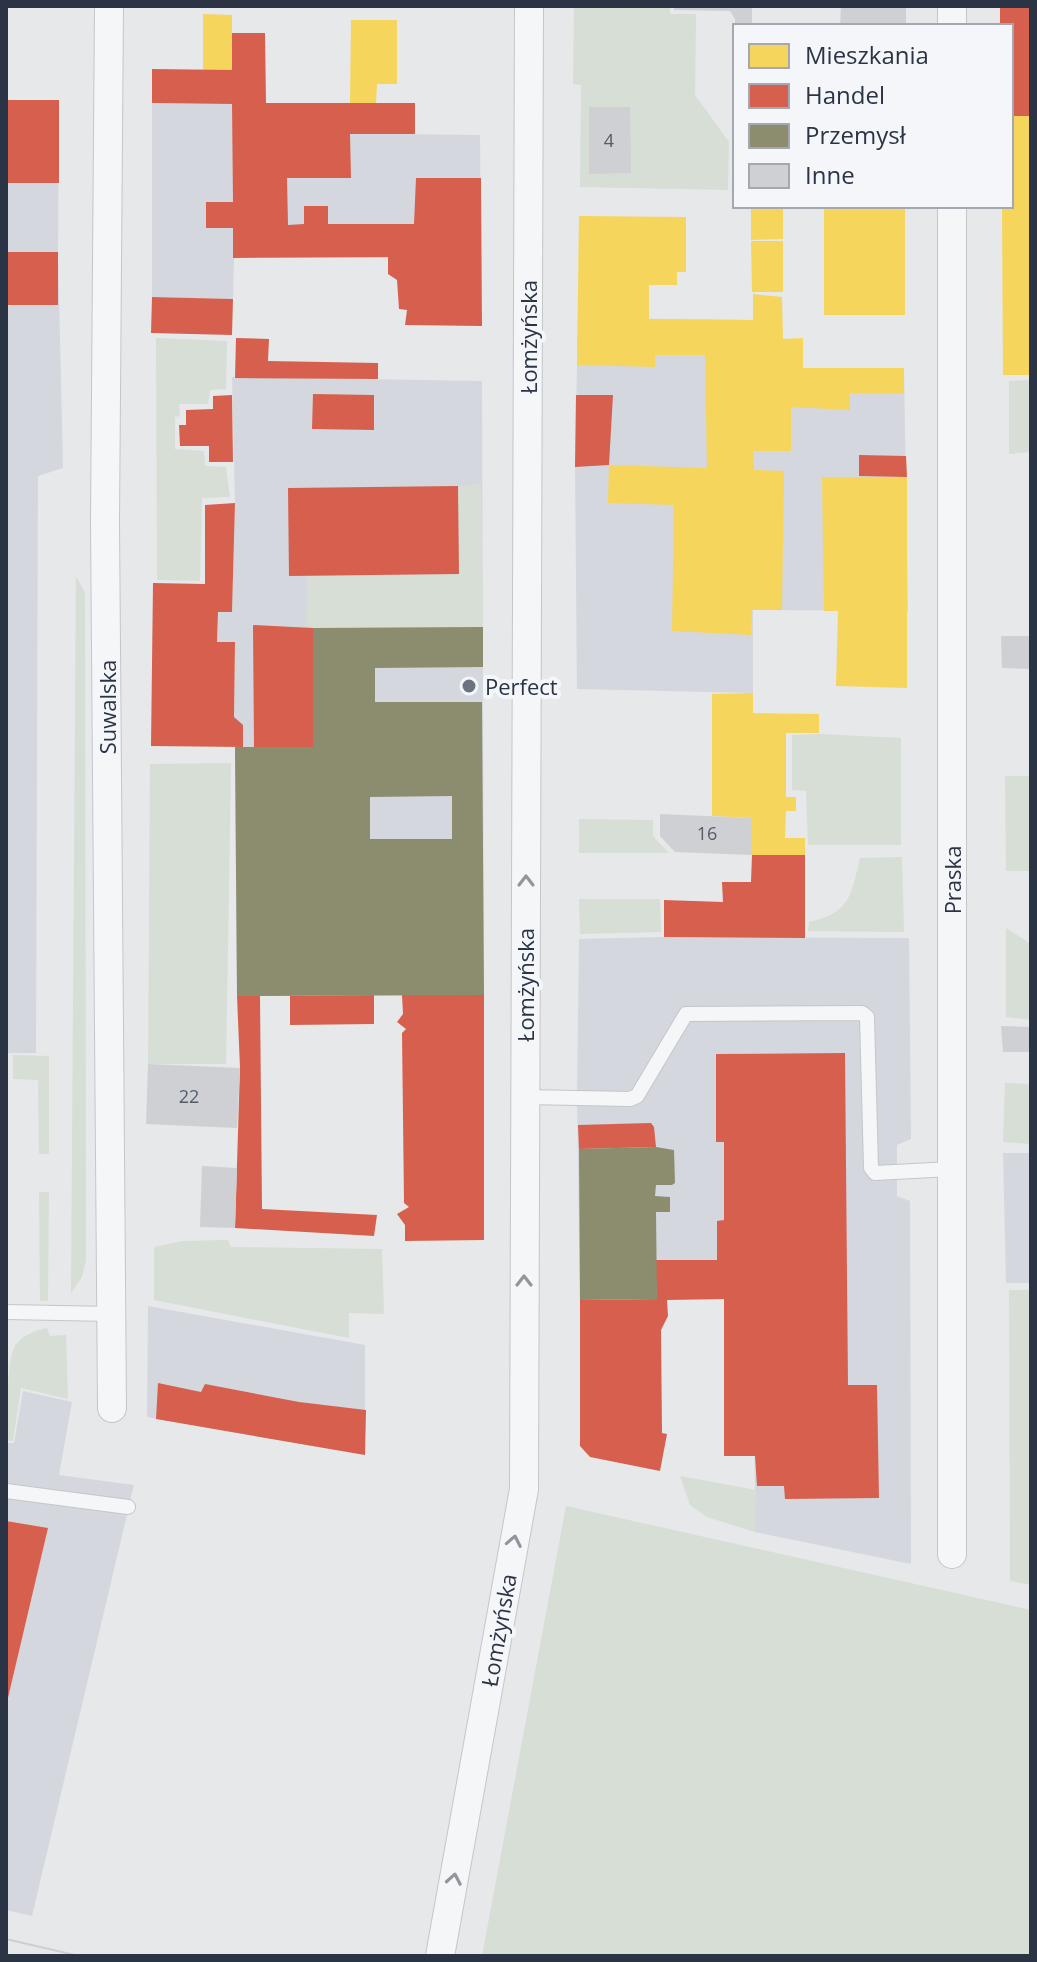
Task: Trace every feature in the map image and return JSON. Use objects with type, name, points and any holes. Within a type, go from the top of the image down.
[{"type":"street","name":"Suwalska","points":[[109,6],[105,538],[112,1408]]},
{"type":"street","name":"Łomżyńska","points":[[440,1956],[524,1489],[529,6]]},
{"type":"street","name":"Praska","points":[[952,208],[952,1554]]},
{"type":"lane","points":[[525,1097],[630,1099],[637,1096],[686,1014],[862,1013],[867,1017],[871,1168],[875,1173],[952,1169]]},
{"type":"lane","points":[[6,1312],[112,1314]]},
{"type":"lane","points":[[6,1491],[128,1507]]},
{"type":"shaded area","points":[[574,6],[670,6],[670,14],[696,14],[695,95],[729,142],[728,190],[580,187],[581,85],[573,84]]},
{"type":"shaded area","points":[[59,100],[58,252],[63,468],[38,476],[36,1053],[6,1053],[6,101]]},
{"type":"shaded area","points":[[152,103],[232,104],[233,132],[480,135],[481,258],[234,258],[233,299],[152,297]]},
{"type":"shaded area","points":[[578,318],[753,320],[754,368],[904,368],[908,611],[753,610],[753,693],[577,689],[575,467]]},
{"type":"shaded area","points":[[156,338],[227,341],[226,389],[210,390],[208,404],[179,404],[180,416],[175,417],[175,449],[204,451],[205,466],[226,467],[230,497],[202,498],[200,581],[157,580]]},
{"type":"shaded area","points":[[232,377],[482,381],[484,995],[237,996],[235,748],[243,747],[243,726],[234,717],[235,642],[217,642],[218,612],[232,612],[235,503]]},
{"type":"shaded area","points":[[1031,380],[1031,452],[1009,454],[1009,381]]},
{"type":"shaded area","points":[[481,484],[483,627],[306,626],[307,576],[459,574],[458,486]]},
{"type":"shaded area","points":[[76,576],[85,593],[86,1260],[82,1277],[71,1293]]},
{"type":"shaded area","points":[[792,735],[901,738],[901,845],[808,845],[806,791],[792,790]]},
{"type":"shaded area","points":[[231,763],[226,1064],[148,1064],[150,764]]},
{"type":"shaded area","points":[[1005,776],[1031,776],[1031,871],[1006,871]]},
{"type":"shaded area","points":[[579,819],[653,820],[653,836],[669,853],[579,853]]},
{"type":"shaded area","points":[[902,857],[904,932],[808,931],[809,922],[833,914],[846,901],[860,858]]},
{"type":"shaded area","points":[[579,899],[660,899],[661,932],[580,934]]},
{"type":"shaded area","points":[[1006,928],[1031,944],[1031,1020],[1006,1017]]},
{"type":"shaded area","points":[[909,938],[911,1139],[897,1145],[897,1196],[910,1201],[911,1564],[755,1532],[754,1299],[580,1300],[577,1098],[579,939]]},
{"type":"shaded area","points":[[13,1055],[49,1056],[49,1154],[39,1154],[38,1080],[13,1079]]},
{"type":"shaded area","points":[[1005,1083],[1031,1084],[1031,1144],[1003,1142]]},
{"type":"shaded area","points":[[1003,1153],[1031,1153],[1031,1283],[1006,1283]]},
{"type":"shaded area","points":[[39,1192],[49,1192],[48,1301],[40,1301]]},
{"type":"shaded area","points":[[228,1240],[231,1247],[382,1249],[384,1314],[349,1313],[349,1338],[154,1300],[154,1247],[183,1241]]},
{"type":"shaded area","points":[[1009,1290],[1031,1290],[1031,1585],[1010,1581]]},
{"type":"shaded area","points":[[148,1306],[365,1345],[365,1455],[147,1417]]},
{"type":"shaded area","points":[[47,1328],[50,1336],[66,1335],[68,1399],[21,1388],[13,1441],[6,1440],[12,1354],[21,1339]]},
{"type":"shaded area","points":[[23,1391],[72,1402],[59,1475],[134,1485],[32,1916],[6,1910],[6,1443],[14,1443]]},
{"type":"shaded area","points":[[680,1476],[756,1490],[755,1532],[707,1517],[690,1505]]},
{"type":"shaded area","points":[[566,1506],[1031,1610],[1031,1956],[482,1956]]},
{"type":"building: Mieszkania","points":[[203,14],[232,15],[232,70],[203,70]]},
{"type":"building: Mieszkania","points":[[351,20],[397,20],[397,84],[377,84],[376,103],[350,103]]},
{"type":"building: Mieszkania","points":[[1013,116],[1031,116],[1031,375],[1003,375],[1002,208],[1013,208]]},
{"type":"building: Mieszkania","points":[[751,208],[783,208],[783,239],[751,240]]},
{"type":"building: Mieszkania","points":[[824,208],[905,208],[905,315],[824,315]]},
{"type":"building: Mieszkania","points":[[579,216],[686,217],[686,272],[677,272],[677,285],[649,285],[649,319],[753,320],[753,294],[782,297],[783,339],[803,338],[803,368],[904,368],[904,394],[850,393],[850,410],[791,407],[791,451],[753,451],[754,470],[784,471],[782,610],[752,610],[751,635],[672,631],[674,505],[608,503],[609,465],[707,468],[705,355],[655,355],[655,367],[577,365]]},
{"type":"building: Mieszkania","points":[[751,241],[783,241],[783,292],[752,292]]},
{"type":"building: Mieszkania","points":[[822,477],[907,477],[907,688],[836,686],[838,611],[824,611]]},
{"type":"building: Mieszkania","points":[[753,693],[753,713],[819,714],[819,733],[786,733],[786,797],[796,797],[796,811],[786,811],[785,838],[805,838],[805,855],[752,855],[752,818],[712,816],[712,694]]},
{"type":"building: Handel","points":[[1000,6],[1031,6],[1031,116],[1013,116],[1013,24],[1000,24]]},
{"type":"building: Handel","points":[[232,33],[265,33],[266,103],[415,103],[415,134],[350,134],[351,178],[287,178],[288,225],[304,224],[304,206],[328,206],[328,224],[414,224],[416,178],[481,178],[482,326],[405,325],[407,310],[399,309],[397,280],[388,274],[388,257],[233,258],[233,228],[206,228],[206,202],[233,202],[232,104],[152,103],[152,69],[232,70]]},
{"type":"building: Handel","points":[[6,100],[59,100],[59,183],[6,183]]},
{"type":"building: Handel","points":[[6,252],[58,252],[58,305],[6,305]]},
{"type":"building: Handel","points":[[152,297],[233,299],[232,335],[151,333]]},
{"type":"building: Handel","points":[[236,338],[269,339],[268,361],[378,363],[378,379],[235,378]]},
{"type":"building: Handel","points":[[313,394],[374,395],[374,430],[312,429]]},
{"type":"building: Handel","points":[[232,395],[233,462],[209,462],[209,446],[180,446],[179,425],[186,425],[186,410],[213,409],[213,396]]},
{"type":"building: Handel","points":[[576,395],[613,395],[609,465],[575,467]]},
{"type":"building: Handel","points":[[859,455],[906,456],[907,477],[859,476]]},
{"type":"building: Handel","points":[[458,486],[459,574],[289,576],[288,488]]},
{"type":"building: Handel","points":[[235,503],[232,612],[218,612],[217,642],[235,642],[234,717],[243,725],[243,747],[151,746],[153,583],[205,584],[205,505]]},
{"type":"building: Handel","points":[[253,625],[313,628],[313,747],[254,748]]},
{"type":"building: Handel","points":[[752,855],[805,855],[805,938],[664,937],[664,900],[723,902],[722,882],[751,882]]},
{"type":"building: Handel","points":[[374,995],[374,1024],[290,1025],[290,996]]},
{"type":"building: Handel","points":[[402,995],[484,995],[484,1240],[405,1241],[405,1225],[397,1214],[409,1207],[404,1203],[402,1033],[406,1029],[397,1022],[403,1014]]},
{"type":"building: Handel","points":[[237,996],[260,996],[262,1209],[377,1215],[374,1236],[235,1228],[240,1068]]},
{"type":"building: Handel","points":[[845,1053],[848,1385],[877,1385],[879,1498],[785,1499],[784,1486],[757,1486],[755,1456],[724,1456],[724,1299],[667,1300],[668,1316],[661,1330],[662,1433],[667,1434],[660,1471],[590,1457],[580,1446],[580,1300],[657,1299],[655,1260],[717,1260],[717,1221],[724,1220],[724,1142],[716,1142],[716,1054]]},
{"type":"building: Handel","points":[[651,1123],[656,1147],[579,1149],[578,1125]]},
{"type":"building: Handel","points":[[158,1383],[201,1392],[205,1384],[299,1402],[366,1410],[365,1455],[156,1419]]},
{"type":"building: Handel","points":[[6,1521],[48,1528],[7,1702],[6,1702]]},
{"type":"building: Przemysł","points":[[483,627],[483,667],[375,668],[375,702],[482,702],[484,995],[237,996],[235,747],[313,747],[313,628]],"holes":[[[452,796],[452,839],[370,839],[370,797]]]},
{"type":"building: Przemysł","points":[[656,1147],[674,1150],[675,1183],[656,1185],[655,1196],[670,1197],[670,1212],[656,1212],[657,1299],[580,1300],[579,1149]]},
{"type":"building: Inne","points":[[674,6],[752,6],[752,24],[735,24],[730,11],[674,10]]},
{"type":"building: Inne","points":[[841,6],[906,6],[906,24],[840,24]]},
{"type":"building: Inne","points":[[589,107],[630,107],[631,173],[589,174]]},
{"type":"building: Inne","points":[[1001,636],[1031,636],[1031,669],[1002,668]]},
{"type":"building: Inne","points":[[660,814],[752,818],[752,855],[675,852],[660,836]]},
{"type":"building: Inne","points":[[1001,1026],[1031,1027],[1031,1052],[1003,1052]]},
{"type":"building: Inne","points":[[148,1064],[240,1068],[237,1128],[146,1124]]},
{"type":"building: Inne","points":[[202,1166],[237,1168],[235,1228],[200,1227]]},
{"type":"tram line","points":[[6,1939],[79,1956]]},
{"type":"place","name":"Perfect","points":[[469,686]]}]
